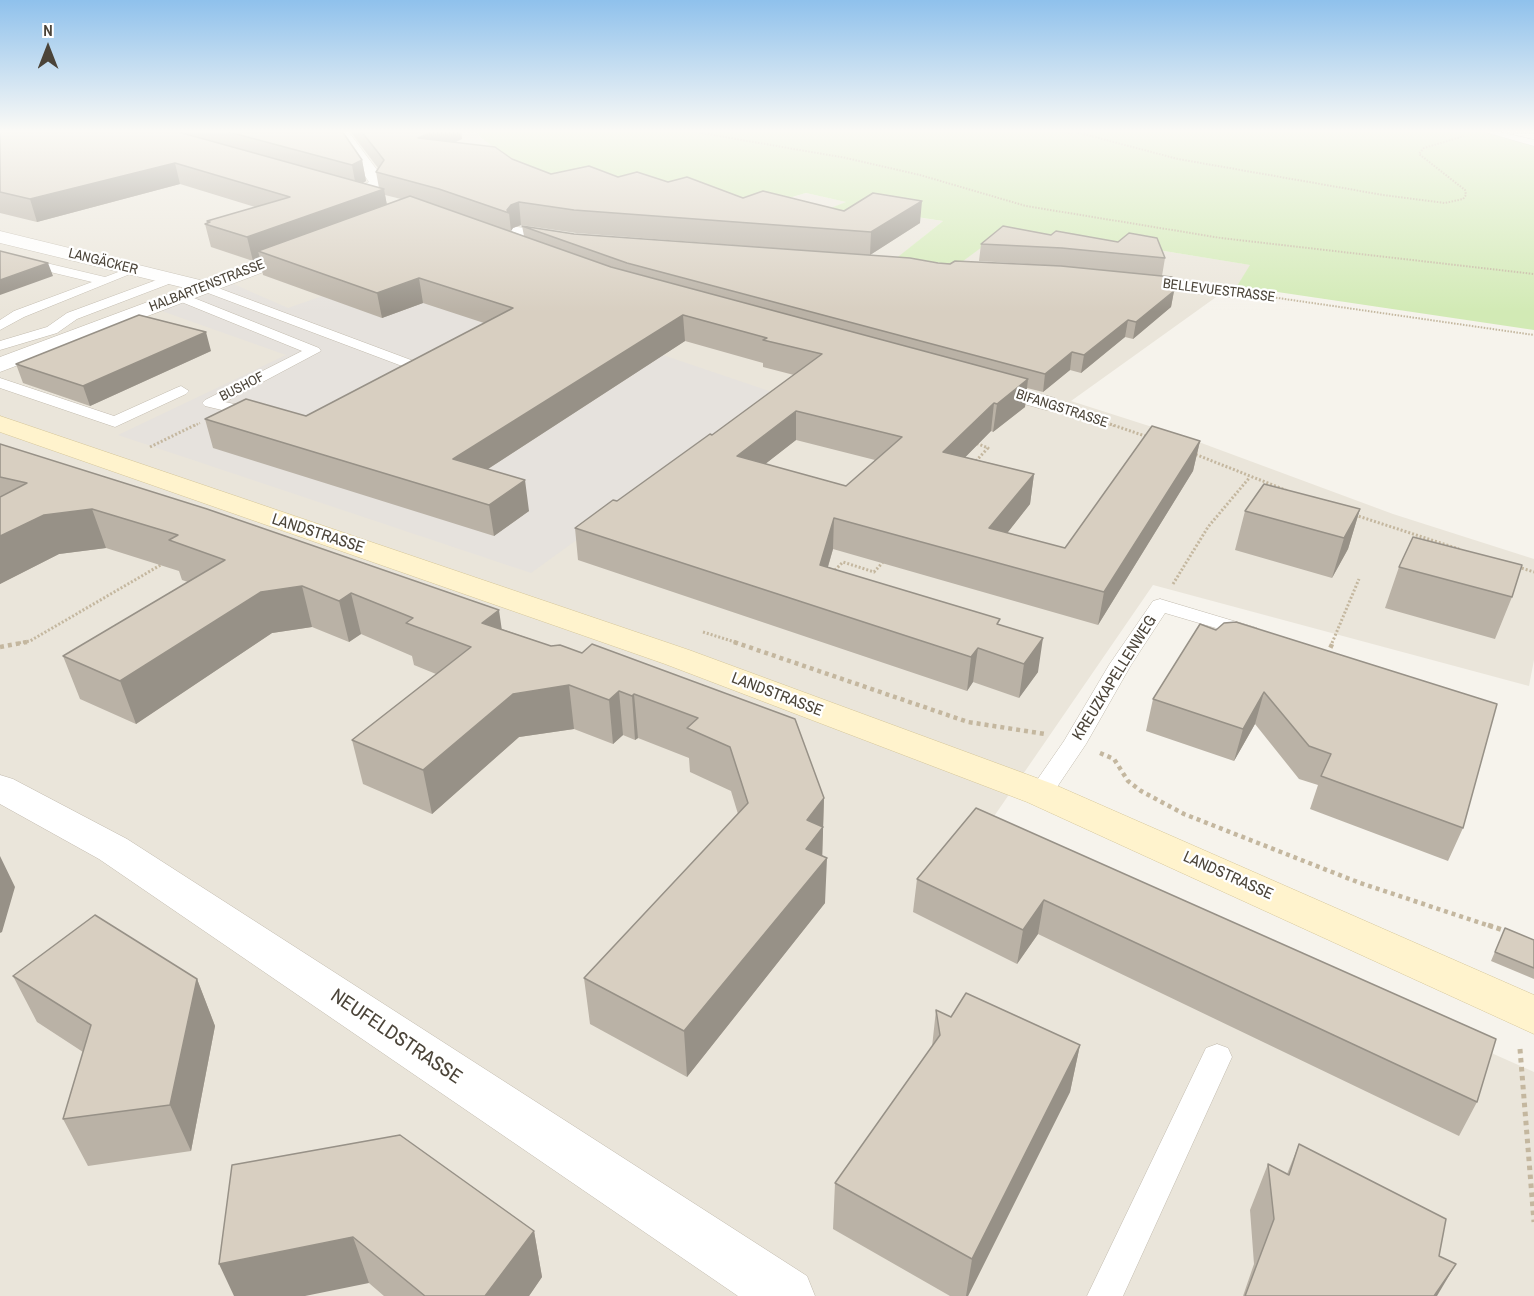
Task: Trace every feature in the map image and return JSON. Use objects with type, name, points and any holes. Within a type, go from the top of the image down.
[{"type":"main road","name":"LANDSTRASSE","points":[[0,424],[666,653],[1040,793],[1135,834],[1522,1040]]},
{"type":"street","points":[[351,191],[392,203]]},
{"type":"street","points":[[544,256],[463,226],[587,242]]},
{"type":"street","name":"LANGÄCKER","points":[[0,237],[134,270],[175,288]]},
{"type":"street","name":"HALBARTENSTRASSE","points":[[0,365],[175,288],[205,287],[324,242]]},
{"type":"street","name":"BELLEVUESTRASSE","points":[[1106,279],[1237,292]]},
{"type":"street","name":"BIFANGSTRASSE","points":[[967,381],[1046,403]]},
{"type":"street","name":"NEUFELDSTRASSE","points":[[0,788],[113,849],[787,1296]]},
{"type":"lane","points":[[0,256],[106,281]]},
{"type":"lane","points":[[0,326],[19,314],[134,270]]},
{"type":"lane","points":[[205,287],[414,366],[380,384]]},
{"type":"lane","points":[[0,346],[52,330],[72,316],[175,288]]},
{"type":"lane","name":"BUSHOF","points":[[175,288],[314,351],[210,403],[272,417]]},
{"type":"lane","points":[[0,383],[115,422],[181,392]]},
{"type":"lane","name":"KREUZKAPELLENWEG","points":[[1040,793],[1074,744],[1120,665],[1160,605],[1327,656]]},
{"type":"lane","points":[[1105,1296],[1217,1057]]},
{"type":"path","points":[[977,191],[1038,208],[1221,238],[1534,274]]},
{"type":"path","points":[[1363,191],[1444,203],[1463,199],[1465,191]]},
{"type":"path","name":"BELLEVUESTRASSE","points":[[1237,292],[1534,335]]},
{"type":"path","name":"BIFANGSTRASSE","points":[[1046,403],[1152,438]]},
{"type":"path","points":[[147,448],[230,408]]},
{"type":"path","points":[[966,440],[988,448],[973,464]]},
{"type":"path","points":[[1184,450],[1293,493]]},
{"type":"path","points":[[1160,605],[1208,527],[1250,477]]},
{"type":"path","points":[[1347,512],[1468,551]]},
{"type":"path","points":[[831,574],[843,562],[874,572],[889,555]]},
{"type":"path","points":[[0,647],[30,641],[174,557]]},
{"type":"path","points":[[1512,565],[1534,572]]},
{"type":"path","points":[[1327,656],[1359,579]]},
{"type":"path","points":[[1106,755],[1114,759],[1128,781],[1141,791],[1184,814],[1360,883],[1512,933]]},
{"type":"path","points":[[1522,1040],[1534,1221]]},
{"type":"shaded area","points":[[0,191],[609,191],[693,226],[806,193],[847,202],[731,247],[863,209],[943,221],[895,260],[996,236],[1115,243],[1251,265],[1237,286],[1219,295],[1071,401],[1196,441],[1393,514],[1534,559],[1534,660],[1529,686],[1153,585],[986,828],[1534,1072],[1534,1296],[0,1296]]},
{"type":"shaded area","points":[[434,257],[595,332],[778,394],[531,573],[118,435],[286,355],[156,309],[229,282],[288,308]]},
{"type":"green space","points":[[564,191],[1534,191],[1534,330],[1237,286],[1250,265],[1115,243],[997,236],[959,264],[894,260],[943,221],[863,209],[796,252],[729,247],[846,202],[806,193],[693,226]]},
{"type":"building","points":[[0,191],[60,191],[30,199]]},
{"type":"building","points":[[271,191],[377,191],[247,237],[205,224],[210,222],[207,221],[290,197]]},
{"type":"building","points":[[446,191],[726,191],[743,198],[765,191],[844,211],[873,193],[922,201],[871,232],[574,210],[519,202],[511,205],[507,210],[509,213]]},
{"type":"building","points":[[410,196],[611,267],[1028,379],[997,404],[994,403],[943,452],[1034,474],[989,528],[1065,548],[1152,426],[1200,441],[1104,592],[834,518],[820,565],[1000,619],[997,624],[1043,638],[1024,664],[978,648],[971,657],[575,528],[613,500],[617,501],[710,434],[712,435],[822,354],[763,340],[767,338],[683,315],[453,459],[525,480],[489,505],[205,419],[246,399],[306,416],[513,308],[419,278],[377,293],[258,251]],"holes":[[[796,411],[902,437],[846,486],[737,456]]]},
{"type":"building","points":[[522,226],[574,234],[910,258],[950,264],[955,261],[1061,266],[1172,277],[1174,291],[1136,322],[1128,320],[1084,355],[1072,352],[1045,374],[627,263]]},
{"type":"building","points":[[1003,226],[1051,235],[1056,231],[1118,242],[1129,233],[1157,238],[1165,258],[1062,248],[981,244]]},
{"type":"building","points":[[0,251],[48,263],[0,280]]},
{"type":"building","points":[[139,315],[206,332],[83,386],[16,364]]},
{"type":"building","points":[[0,444],[207,509],[499,610],[482,623],[551,646],[560,645],[582,653],[592,644],[795,719],[824,798],[807,820],[823,827],[806,849],[827,858],[684,1031],[584,978],[748,803],[730,747],[687,728],[698,718],[634,694],[632,696],[619,691],[609,700],[569,685],[513,694],[423,770],[352,740],[471,647],[406,623],[413,618],[351,593],[339,601],[302,586],[261,592],[120,681],[63,656],[225,560],[169,540],[178,535],[92,509],[44,515],[0,536],[0,497],[27,483],[0,477]]},
{"type":"building","points":[[1264,484],[1360,509],[1344,538],[1245,511]]},
{"type":"building","points":[[1413,537],[1522,565],[1512,597],[1399,567]]},
{"type":"building","points":[[1236,622],[1497,704],[1463,828],[1321,776],[1331,754],[1309,746],[1264,692],[1243,729],[1153,699],[1200,624],[1216,630],[1224,623]]},
{"type":"building","points":[[976,808],[1496,1039],[1477,1102],[1044,900],[1023,930],[917,879]]},
{"type":"building","points":[[95,915],[197,979],[170,1105],[63,1119],[91,1025],[13,976]]},
{"type":"building","points":[[1505,928],[1534,940],[1534,968],[1495,952]]},
{"type":"building","points":[[966,993],[1080,1045],[972,1259],[835,1183],[940,1035],[936,1010],[951,1017]]},
{"type":"building","points":[[400,1135],[534,1231],[485,1296],[425,1296],[353,1237],[219,1264],[232,1165]]},
{"type":"building","points":[[1299,1144],[1446,1219],[1439,1256],[1456,1264],[1434,1296],[1245,1296],[1274,1219],[1268,1164],[1289,1175]]}]
